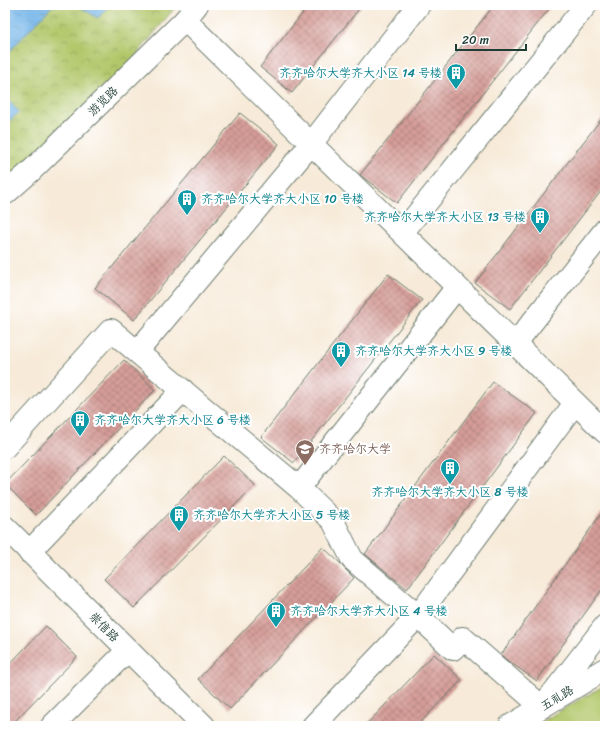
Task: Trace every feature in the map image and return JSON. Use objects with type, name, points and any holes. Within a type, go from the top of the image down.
[{"type":"street","points":[[137,352],[311,144],[419,5]]},
{"type":"street","points":[[402,232],[586,5]]},
{"type":"street","points":[[191,13],[311,144],[605,432]]},
{"type":"street","name":"游览路","points":[[5,194],[31,171],[191,13]]},
{"type":"street","points":[[515,344],[605,230]]},
{"type":"street","points":[[299,488],[457,287]]},
{"type":"street","points":[[5,447],[111,330],[299,488],[333,522],[352,559],[418,616],[453,649],[463,638],[542,707],[605,626]]},
{"type":"street","points":[[29,552],[183,390]]},
{"type":"street","points":[[312,726],[418,616],[575,403]]},
{"type":"street","name":"崇信路","points":[[5,527],[204,726]]},
{"type":"street","points":[[52,726],[128,650]]},
{"type":"street","name":"五礼路","points":[[510,726],[605,669]]},
{"type":"green space","points":[[5,5],[177,5],[120,75],[5,181]]},
{"type":"green space","points":[[605,685],[605,726],[534,726]]},
{"type":"water","points":[[5,5],[53,5],[5,56]]},
{"type":"water","points":[[77,5],[109,5],[98,18]]},
{"type":"water","points":[[5,97],[19,112],[5,125]]},
{"type":"building","points":[[309,5],[362,5],[292,93],[260,67]]},
{"type":"building","name":"齐齐哈尔大学齐大小区 14 号楼","points":[[494,5],[552,5],[397,203],[360,175]]},
{"type":"building","name":"齐齐哈尔大学齐大小区 10 号楼","points":[[240,113],[279,144],[134,320],[95,288]]},
{"type":"building","name":"齐齐哈尔大学齐大小区 13 号楼","points":[[605,114],[605,186],[510,309],[475,283]]},
{"type":"building","name":"齐齐哈尔大学齐大小区 9 号楼","points":[[388,274],[422,300],[294,463],[261,437]]},
{"type":"building","name":"齐齐哈尔大学齐大小区 6 号楼","points":[[124,360],[155,390],[36,515],[5,484]]},
{"type":"building","name":"齐齐哈尔大学齐大小区 8 号楼","points":[[493,382],[537,413],[407,589],[365,554]]},
{"type":"building","name":"齐齐哈尔大学齐大小区 5 号楼","points":[[224,456],[255,485],[134,608],[104,579]]},
{"type":"building","points":[[605,508],[605,585],[537,681],[501,655]]},
{"type":"building","name":"齐齐哈尔大学齐大小区 4 号楼","points":[[323,547],[354,578],[230,709],[198,679]]},
{"type":"building","points":[[46,626],[77,657],[10,726],[5,726],[5,669]]},
{"type":"building","points":[[434,654],[462,680],[417,726],[365,726]]},
{"type":"place","name":"齐齐哈尔大学齐大小区 14 号楼","points":[[456,90]]},
{"type":"place","name":"齐齐哈尔大学齐大小区 10 号楼","points":[[187,216]]},
{"type":"place","name":"齐齐哈尔大学齐大小区 13 号楼","points":[[540,234]]},
{"type":"place","name":"齐齐哈尔大学齐大小区 9 号楼","points":[[341,368]]},
{"type":"place","name":"齐齐哈尔大学齐大小区 6 号楼","points":[[80,437]]},
{"type":"place","name":"齐齐哈尔大学","points":[[305,466]]},
{"type":"place","name":"齐齐哈尔大学齐大小区 8 号楼","points":[[450,485]]},
{"type":"place","name":"齐齐哈尔大学齐大小区 5 号楼","points":[[179,532]]},
{"type":"place","name":"齐齐哈尔大学齐大小区 4 号楼","points":[[276,628]]}]
